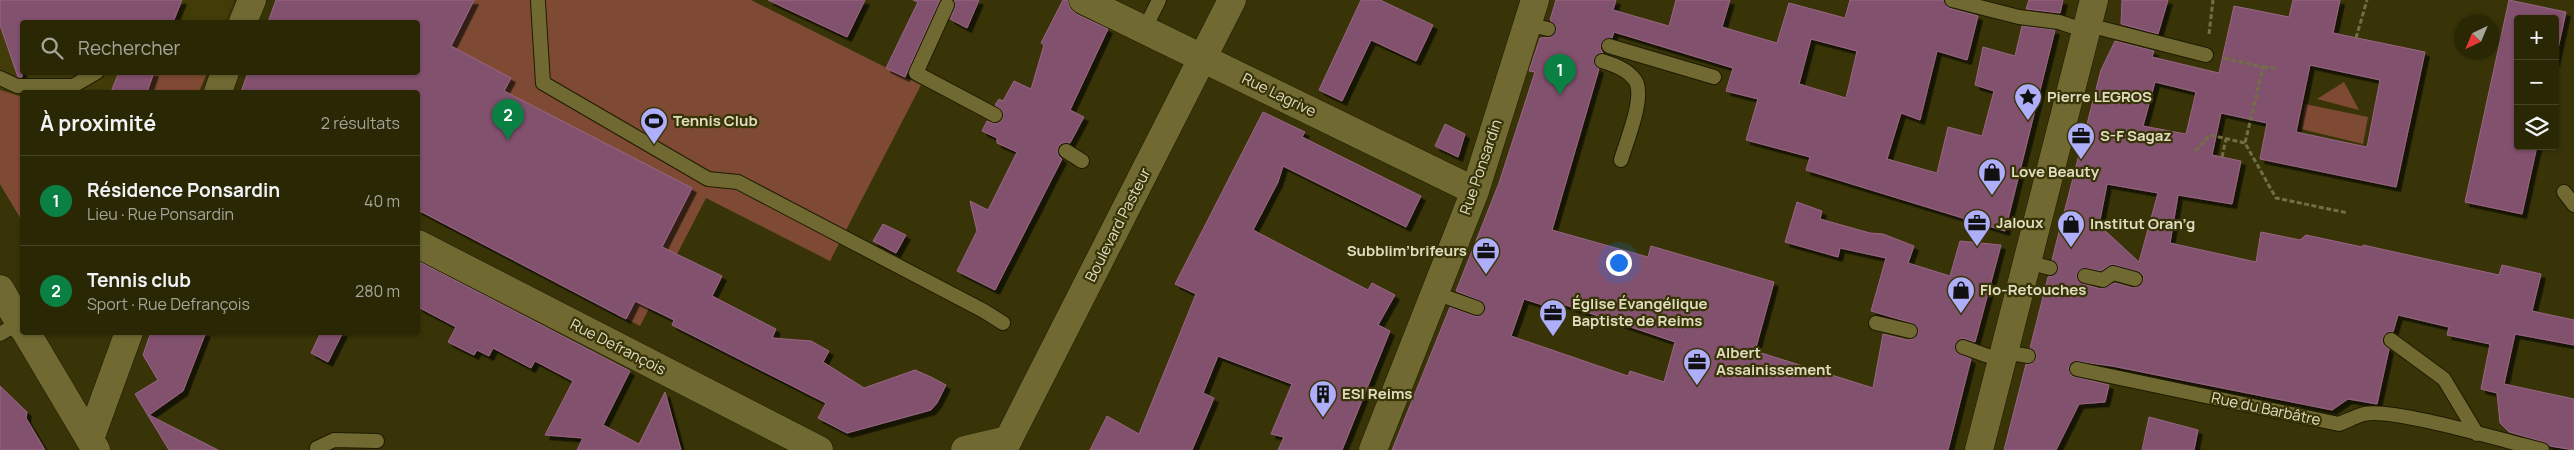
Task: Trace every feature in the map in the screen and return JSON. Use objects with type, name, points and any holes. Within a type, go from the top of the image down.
[{"type":"street","points":[[245,20],[252,0]]},
{"type":"street","name":"Rue Lagrive","points":[[1082,0],[1475,191]]},
{"type":"street","name":"Boulevard Pasteur","points":[[1006,445],[1204,59],[1232,0]]},
{"type":"street","points":[[1979,450],[2039,265],[2089,19]]},
{"type":"street","name":"Rue Ponsardin","points":[[1373,450],[1475,191],[1533,26]]},
{"type":"street","points":[[219,90],[224,75]]},
{"type":"street","name":"Rue Defrançois","points":[[420,245],[819,450]]},
{"type":"street","points":[[0,289],[17,329]]},
{"type":"street","points":[[21,335],[93,444]]},
{"type":"street","points":[[93,444],[128,335]]},
{"type":"street","points":[[965,450],[1006,445]]},
{"type":"lane","points":[[1144,30],[1158,0]]},
{"type":"lane","points":[[1952,0],[2019,17],[2059,22],[2089,19],[2206,55]]},
{"type":"lane","points":[[538,2],[543,83],[708,179],[738,182],[984,311],[1003,323]]},
{"type":"lane","points":[[947,5],[916,73],[995,115]]},
{"type":"lane","points":[[1609,46],[1714,77]]},
{"type":"lane","points":[[1602,61],[1623,69],[1636,81],[1639,100],[1621,160]]},
{"type":"lane","points":[[0,78],[17,86],[73,86],[91,75]]},
{"type":"lane","points":[[1066,151],[1082,160]]},
{"type":"lane","points":[[2564,192],[2574,205]]},
{"type":"lane","points":[[2085,276],[2103,280],[2113,272],[2135,279]]},
{"type":"lane","points":[[1435,293],[1477,308]]},
{"type":"lane","points":[[1876,323],[1910,331]]},
{"type":"lane","points":[[2391,340],[2444,379],[2470,436]]},
{"type":"lane","points":[[1963,347],[2011,356]]},
{"type":"lane","name":"Rue du Barbâtre","points":[[2078,369],[2339,424],[2365,414],[2381,414],[2453,428],[2470,436],[2542,450]]},
{"type":"lane","points":[[317,450],[317,448],[334,440],[377,441]]},
{"type":"path","points":[[2213,0],[2206,55],[2263,67],[2277,68]]},
{"type":"path","points":[[2356,38],[2367,0]]},
{"type":"path","points":[[2263,67],[2245,144],[2276,198],[2348,213]]},
{"type":"path","points":[[2195,151],[2210,135],[2245,144]]},
{"type":"path","points":[[2222,157],[2226,139]]},
{"type":"shaded area","points":[[0,0],[234,0],[226,20],[20,20],[20,75],[206,75],[200,90],[20,90],[20,218],[0,184]]},
{"type":"shaded area","name":"Tennis Club","points":[[418,0],[751,0],[921,85],[830,261],[706,198],[640,326],[420,211],[420,90],[330,90],[338,75],[420,75],[420,20],[366,20],[374,5]]},
{"type":"shaded area","points":[[153,75],[206,75],[200,90],[148,90]]},
{"type":"shaded area","points":[[2344,82],[2359,110],[2317,99]]},
{"type":"shaded area","points":[[0,90],[20,96],[20,218],[0,184]]},
{"type":"shaded area","points":[[2305,104],[2368,117],[2363,144],[2301,129]]},
{"type":"building","points":[[0,0],[182,0],[174,20],[20,20],[20,75],[22,77],[18,77],[0,25]]},
{"type":"building","name":"Tennis Club","points":[[276,0],[474,0],[451,46],[511,78],[504,91],[692,188],[662,247],[722,276],[712,296],[776,329],[772,338],[811,341],[829,351],[823,362],[864,388],[915,370],[931,377],[946,385],[937,403],[931,410],[847,433],[818,418],[826,403],[672,325],[674,320],[635,301],[626,319],[420,211],[420,90],[242,90],[247,75],[420,75],[420,20],[269,20]]},
{"type":"building","points":[[768,0],[865,0],[847,37]]},
{"type":"building","points":[[913,0],[940,0],[905,77],[886,68],[918,2]]},
{"type":"building","points":[[954,0],[979,0],[967,28],[950,19],[955,8]]},
{"type":"building","points":[[1063,0],[1068,0],[1070,8],[1076,14],[1108,29],[1070,110],[1084,117],[1070,143],[1062,143],[1058,147],[1058,155],[1062,159],[995,290],[957,271],[977,231],[970,201],[988,210],[1017,152],[997,143],[997,138],[982,131],[987,121],[996,124],[1002,120],[1003,111],[995,105],[999,99],[1003,101],[1014,81],[1031,89],[1044,45],[1041,43]]},
{"type":"building","points":[[1361,0],[1380,0],[1433,25],[1416,61],[1371,40],[1342,101],[1319,90]]},
{"type":"building","points":[[1556,0],[1616,0],[1613,10],[1669,26],[1676,0],[1730,0],[1722,27],[1777,43],[1789,3],[1845,18],[1850,0],[1943,0],[1949,8],[1978,16],[1967,60],[1937,51],[1920,120],[1901,113],[1887,159],[1937,173],[1948,127],[1982,136],[1994,91],[1975,85],[1983,47],[2015,56],[2022,26],[2055,30],[2005,231],[1806,170],[1810,157],[1746,140],[1758,99],[1726,91],[1733,68],[1614,32],[1612,38],[1603,40],[1600,48],[1603,53],[1597,54],[1594,59],[1595,66],[1599,69],[1552,230],[1648,257],[1651,246],[1774,282],[1755,351],[1873,388],[1883,334],[1908,340],[1913,339],[1918,333],[1918,328],[1912,323],[1871,311],[1886,258],[1840,248],[1838,257],[1785,242],[1797,202],[1822,211],[1820,219],[1870,233],[1883,234],[1914,246],[1908,263],[1950,276],[1960,241],[2001,245],[1975,342],[1962,338],[1955,345],[1957,353],[1971,359],[1948,450],[1392,450],[1450,307],[1475,316],[1479,316],[1485,311],[1483,302],[1456,291],[1499,183],[1535,72],[1529,71],[1540,38],[1551,37],[1556,31],[1556,26],[1550,20]],"holes":[[[1811,39],[1857,51],[1846,98],[1799,84]],[[1524,299],[1549,307],[1551,300],[1675,342],[1664,382],[1630,371],[1628,376],[1511,336]]]},
{"type":"building","points":[[2029,0],[2063,0],[2060,13],[2026,9]]},
{"type":"building","points":[[2122,0],[2168,0],[2158,34],[2121,24]]},
{"type":"building","points":[[2293,0],[2340,0],[2333,33],[2425,52],[2396,187],[2260,159],[2267,123],[2221,113],[2212,155],[2241,161],[2232,204],[2178,195],[2170,243],[2256,262],[2261,232],[2300,240],[2306,235],[2362,247],[2363,245],[2499,275],[2502,265],[2541,274],[2532,311],[2574,320],[2574,345],[2515,334],[2504,384],[2574,399],[2574,450],[2550,446],[2544,442],[2509,432],[2500,423],[2497,393],[2481,389],[2490,344],[2447,335],[2449,327],[2398,315],[2393,332],[2387,332],[2382,339],[2383,344],[2389,349],[2377,404],[2348,399],[2332,410],[2112,366],[2075,361],[2068,368],[2072,376],[2109,385],[2105,402],[2079,404],[2056,450],[2004,450],[2026,364],[2031,364],[2036,358],[2036,353],[2030,348],[2048,277],[2053,276],[2058,271],[2058,265],[2052,260],[2101,70],[2115,41],[2154,51],[2152,57],[2219,73],[2234,6],[2289,17]],"holes":[[[2310,65],[2380,80],[2367,147],[2296,132]],[[2155,82],[2196,92],[2186,134],[2143,126]],[[2107,184],[2158,193],[2139,262],[2099,225]],[[2112,264],[2141,273],[2144,277],[2141,285],[2133,288],[2115,283],[2101,289],[2083,284],[2077,279],[2077,274],[2082,268],[2101,271]]]},
{"type":"building","points":[[2509,0],[2566,12],[2559,44],[2559,15],[2514,15],[2514,150],[2536,150],[2522,214],[2465,202],[2496,60],[2499,60],[2499,46]]},
{"type":"building","points":[[118,75],[153,75],[148,90],[112,90]]},
{"type":"building","points":[[1263,112],[1305,132],[1302,137],[1421,196],[1406,227],[1283,166],[1278,182],[1253,230],[1368,290],[1372,283],[1395,295],[1378,325],[1390,331],[1342,450],[1278,450],[1284,437],[1271,434],[1292,384],[1218,356],[1203,393],[1214,398],[1192,450],[1090,450],[1107,416],[1139,434],[1196,294],[1175,284]]},
{"type":"building","points":[[1445,124],[1465,134],[1458,157],[1435,146]]},
{"type":"building","points":[[883,224],[906,235],[896,253],[873,241]]},
{"type":"building","points":[[420,262],[630,371],[603,425],[639,444],[665,392],[681,450],[577,450],[583,438],[545,435],[573,381],[535,361],[531,368],[493,348],[489,356],[477,350],[474,355],[448,342],[456,327],[420,308]]},
{"type":"building","points":[[150,335],[205,335],[183,391],[149,415],[218,450],[169,450],[135,394],[158,380],[143,355]]},
{"type":"building","points":[[320,335],[342,335],[328,362],[311,353]]},
{"type":"building","points":[[0,386],[27,412],[26,418],[45,450],[0,450]]},
{"type":"building","points":[[2149,417],[2198,430],[2194,450],[2142,450]]},
{"type":"place","name":"Résidence Ponsardin","points":[[1560,95]]},
{"type":"place","name":"Pierre LEGROS","points":[[2028,121]]},
{"type":"place","name":"Tennis club","points":[[508,140]]},
{"type":"place","name":"Tennis Club","points":[[654,145]]},
{"type":"place","name":"S-F Sagaz","points":[[2081,160]]},
{"type":"place","name":"Love Beauty","points":[[1992,196]]},
{"type":"place","name":"Jaloux","points":[[1977,247]]},
{"type":"place","name":"Institut Oran’g","points":[[2071,248]]},
{"type":"place","name":"Subblim’brifeurs","points":[[1486,275]]},
{"type":"place","name":"Flo-Retouches","points":[[1961,314]]},
{"type":"place","name":"Église Évangélique Baptiste de Reims","points":[[1553,337]]},
{"type":"place","name":"Albert Assainissement","points":[[1697,386]]},
{"type":"place","name":"ESI Reims","points":[[1323,418]]}]
